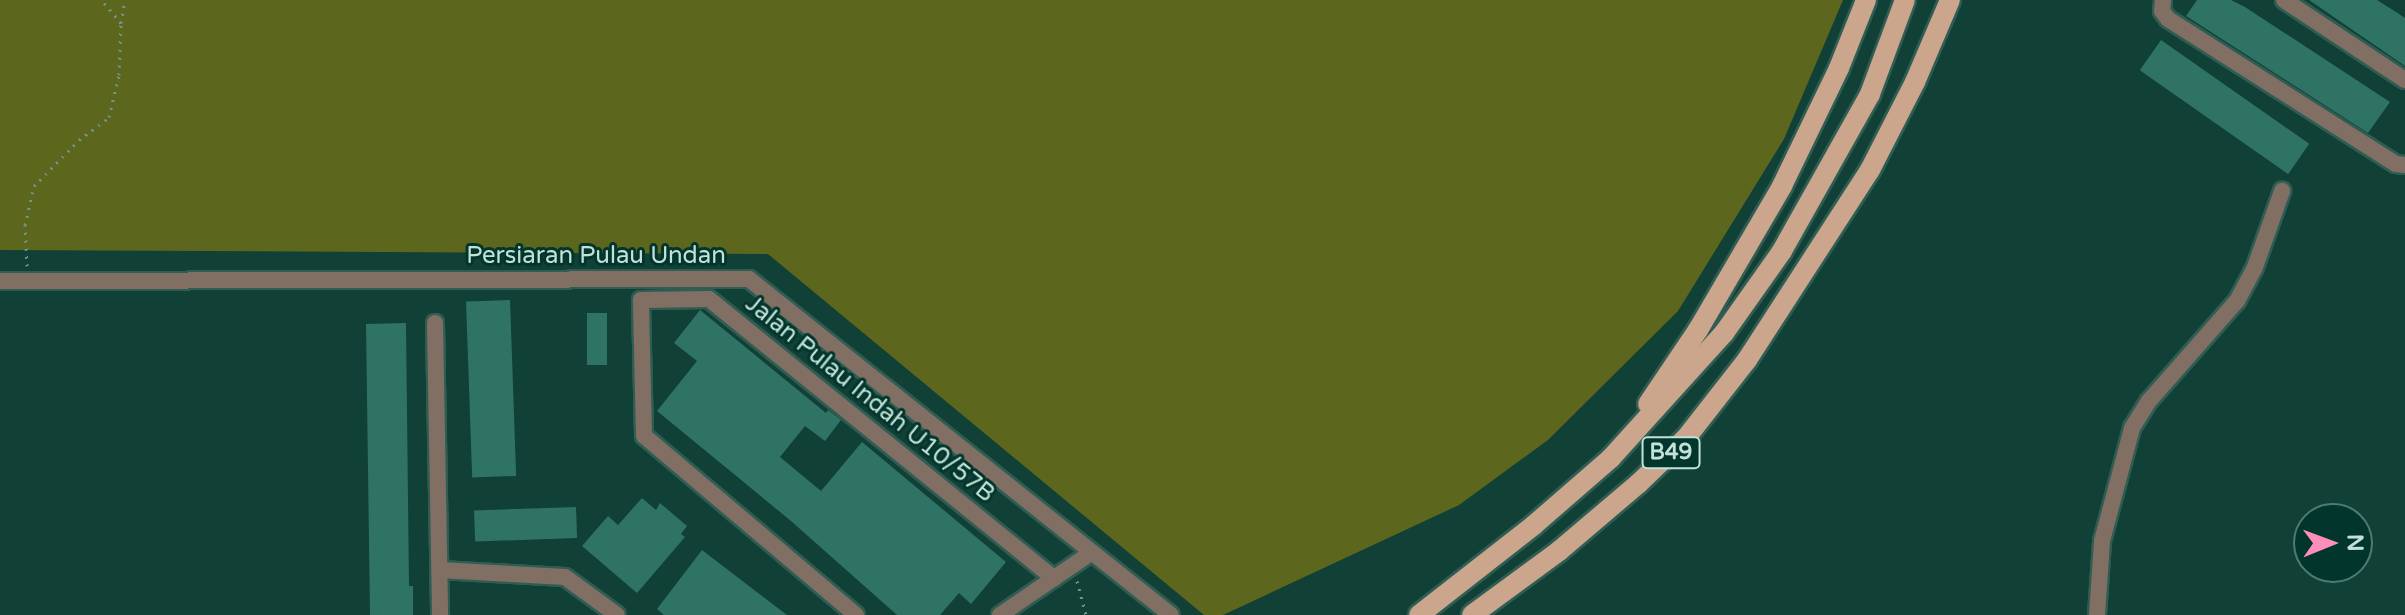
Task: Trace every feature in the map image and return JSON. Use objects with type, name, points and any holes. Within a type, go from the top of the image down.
[{"type":"main road","points":[[1611,458],[1698,330],[1782,186],[1839,68],[1866,0]]},
{"type":"main road","name":"B49","points":[[1419,615],[1534,525],[1611,458],[1724,333],[1782,251],[1870,94],[1905,0]]},
{"type":"main road","name":"B49","points":[[1472,615],[1559,551],[1638,484],[1686,438],[1747,360],[1870,170],[1915,82],[1950,0]]},
{"type":"street","points":[[2163,0],[2162,11],[2168,19],[2396,164],[2405,165]]},
{"type":"street","points":[[2284,0],[2405,80]]},
{"type":"street","points":[[2097,615],[2102,541],[2132,428],[2149,401],[2237,301],[2255,267],[2282,191]]},
{"type":"street","name":"Persiaran Pulau Undan","points":[[0,281],[749,279],[1171,615]]},
{"type":"street","name":"Jalan Pulau Indah U10/57B","points":[[856,615],[644,436],[641,300],[709,299],[1054,578]]},
{"type":"street","points":[[435,323],[440,615]]},
{"type":"street","points":[[1000,615],[1091,553]]},
{"type":"street","points":[[440,570],[565,577],[617,615]]},
{"type":"street","points":[[595,597],[595,615]]},
{"type":"path","points":[[102,0],[121,23]]},
{"type":"path","points":[[28,280],[25,225],[34,186],[79,140],[109,117],[119,75],[125,0]]},
{"type":"path","points":[[1070,567],[1081,588],[1086,615]]},
{"type":"green space","points":[[0,0],[1843,0],[1784,139],[1678,311],[1548,440],[1459,505],[1223,615],[1204,615],[768,254],[0,250]]},
{"type":"building","points":[[2197,0],[2231,0],[2245,7],[2390,102],[2368,133],[2186,16]]},
{"type":"building","points":[[2309,0],[2377,0],[2405,18],[2405,66]]},
{"type":"building","points":[[2161,40],[2309,144],[2288,174],[2140,70]]},
{"type":"building","points":[[510,300],[516,476],[472,477],[466,302]]},
{"type":"building","points":[[700,310],[826,413],[828,410],[841,420],[825,441],[805,426],[780,457],[821,491],[862,442],[1006,562],[971,604],[959,593],[940,615],[897,615],[791,521],[657,411],[697,361],[674,343]]},
{"type":"building","points":[[587,313],[607,313],[607,365],[587,365]]},
{"type":"building","points":[[406,323],[409,586],[413,586],[413,615],[370,615],[366,324]]},
{"type":"building","points":[[642,498],[656,510],[660,503],[687,526],[681,534],[685,537],[637,593],[582,546],[608,516],[618,525]]},
{"type":"building","points":[[576,507],[577,538],[475,542],[474,511]]},
{"type":"building","points":[[702,550],[787,615],[664,615],[657,609]]}]
